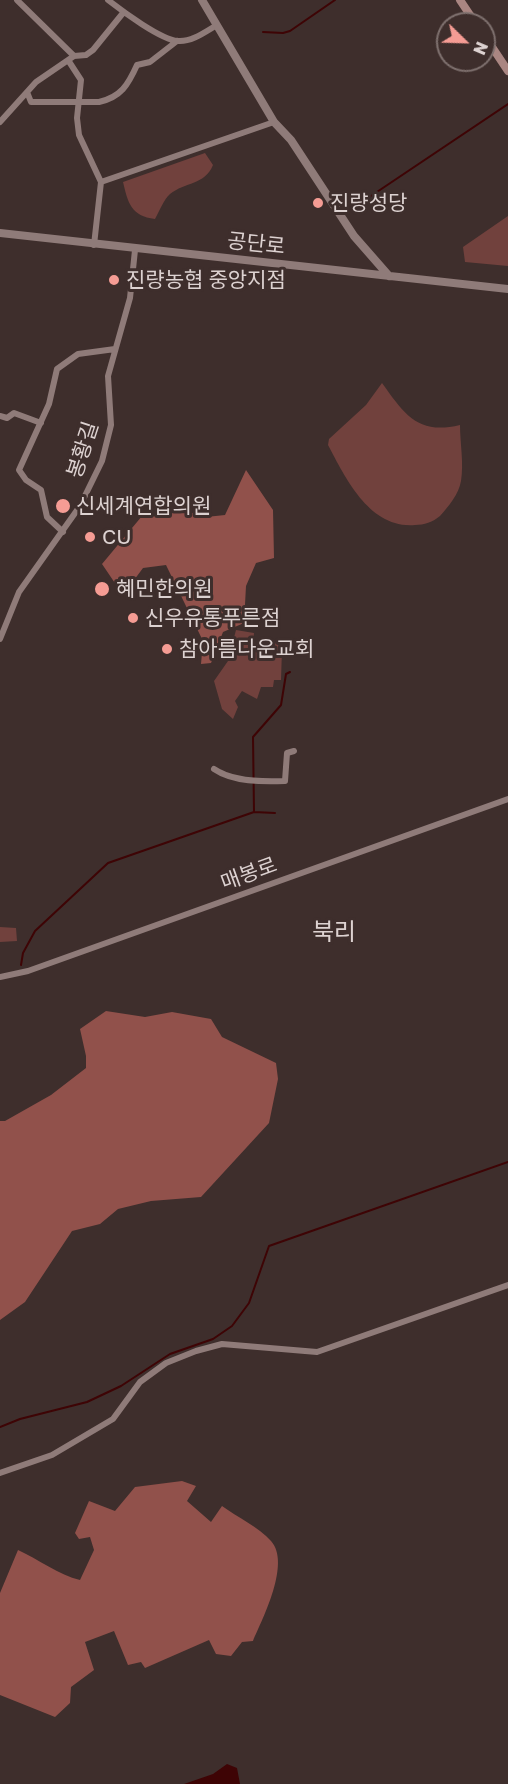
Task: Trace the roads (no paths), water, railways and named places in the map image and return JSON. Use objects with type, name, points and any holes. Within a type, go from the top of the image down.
[{"type":"main road","points":[[496,53],[508,71]]},
{"type":"street","points":[[17,0],[71,58],[81,80],[78,101],[79,135],[101,182],[94,245]]},
{"type":"street","points":[[108,0],[123,13],[177,41]]},
{"type":"street","points":[[202,0],[274,122],[291,140],[354,236],[390,276]]},
{"type":"street","points":[[0,122],[36,82],[71,58],[86,55],[93,50],[123,13]]},
{"type":"street","points":[[27,92],[31,102],[99,102],[120,94],[137,65],[150,62],[177,41],[194,38],[217,25]]},
{"type":"street","points":[[101,182],[274,122]]},
{"type":"street","name":"공단로","points":[[0,233],[135,250],[508,289]]},
{"type":"street","name":"봉황길","points":[[0,639],[20,592],[63,532],[96,475],[109,438],[111,415],[108,376],[130,298],[135,250]]},
{"type":"street","points":[[63,532],[47,517],[40,490],[26,480],[19,470],[49,404],[57,369],[78,354],[115,349]]},
{"type":"street","points":[[0,416],[7,418],[14,413],[41,423]]},
{"type":"street","points":[[214,769],[221,775],[256,782],[285,782],[287,753],[294,751]]},
{"type":"street","name":"매봉로","points":[[0,976],[28,971],[508,799]]},
{"type":"street","points":[[0,1473],[52,1455],[113,1419],[140,1382],[166,1363],[196,1351],[222,1344],[316,1352],[508,1286]]},
{"type":"waterway","points":[[263,32],[290,31],[335,0]]},
{"type":"waterway","points":[[356,206],[508,104]]},
{"type":"waterway","points":[[254,812],[253,737],[281,705],[286,674],[290,672]]},
{"type":"waterway","points":[[21,965],[23,953],[35,931],[108,863],[254,812],[275,813]]},
{"type":"waterway","points":[[0,1427],[20,1419],[87,1402],[121,1386],[170,1354],[213,1339],[232,1326],[249,1303],[269,1246],[508,1162]]},
{"type":"place","name":"진량성당","points":[[318,203]]},
{"type":"place","name":"진량농협 중앙지점","points":[[114,280]]},
{"type":"place","name":"신세계연합의원","points":[[63,506]]},
{"type":"place","name":"CU","points":[[90,537]]},
{"type":"place","name":"혜민한의원","points":[[102,589]]},
{"type":"place","name":"신우유통푸른점","points":[[133,618]]},
{"type":"place","name":"참아름다운교회","points":[[167,649]]},
{"type":"district","name":"북리","points":[[334,932]]}]
